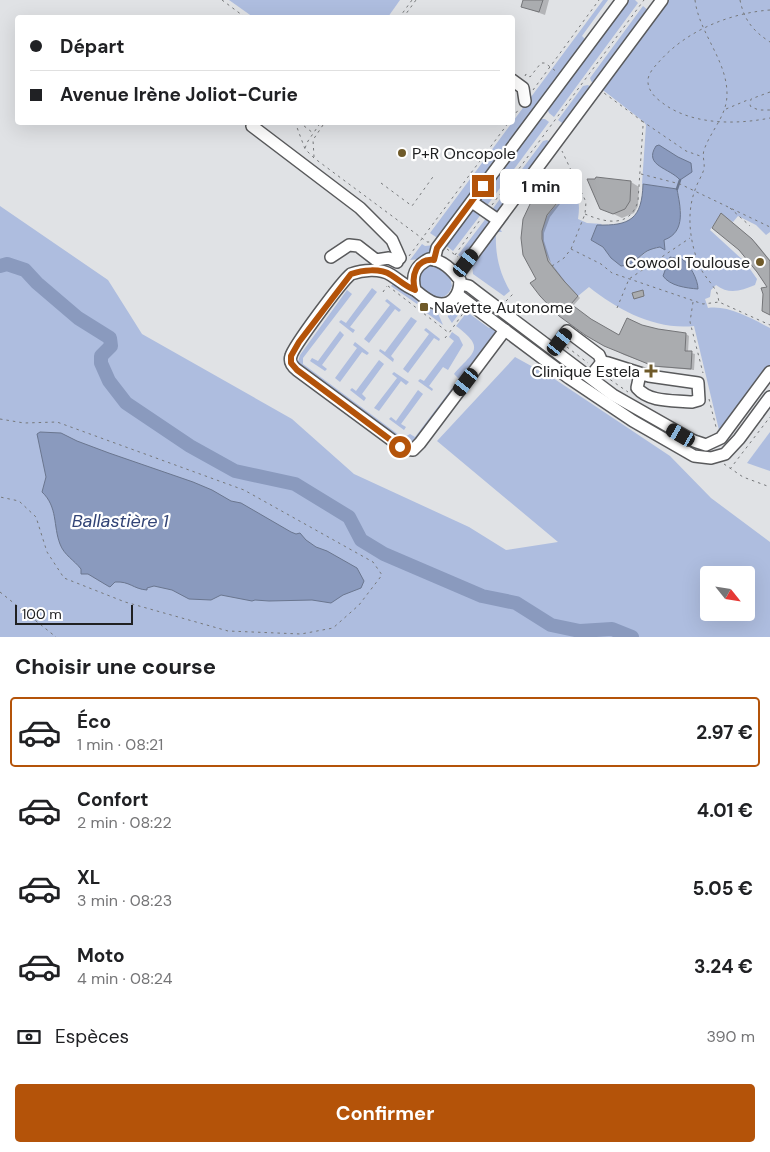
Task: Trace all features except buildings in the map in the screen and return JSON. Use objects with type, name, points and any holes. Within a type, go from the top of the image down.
[{"type":"street","points":[[434,260],[437,248],[472,202],[558,72],[622,0]]},
{"type":"street","points":[[505,330],[413,450],[404,449],[297,370],[291,363],[290,358],[299,342],[351,274],[377,270],[386,272],[437,304],[452,301],[458,285],[498,220],[662,0]]},
{"type":"street","points":[[516,82],[523,88],[525,101]]},
{"type":"street","points":[[252,126],[360,208],[392,240],[401,262]]},
{"type":"street","points":[[472,202],[498,220]]},
{"type":"street","points":[[331,257],[349,245],[358,246],[376,260],[389,258],[415,270]]},
{"type":"street","points":[[416,291],[413,281],[415,270],[420,263],[429,259],[447,266],[458,285],[505,330],[569,378],[633,421],[694,456],[711,458],[724,454],[739,438],[770,397]]},
{"type":"street","points":[[458,285],[469,286],[556,345],[596,369],[640,374],[698,383],[699,400],[692,402],[647,396],[637,388],[640,374]]},
{"type":"street","points":[[556,345],[567,332],[599,355],[596,369],[613,395],[681,435],[701,444],[721,438],[770,372]]},
{"type":"path","points":[[222,0],[242,15]]},
{"type":"path","points":[[401,15],[412,0]]},
{"type":"path","points":[[405,15],[416,0]]},
{"type":"path","points":[[515,114],[525,101],[558,72],[599,0]]},
{"type":"path","points":[[447,266],[644,0]]},
{"type":"path","points":[[696,0],[699,16],[721,64],[726,83],[727,100],[725,110],[708,140],[703,157],[703,171],[694,191],[691,204],[691,238],[700,267],[716,291],[719,302]]},
{"type":"path","points":[[740,0],[743,15],[750,26],[770,42]]},
{"type":"path","points":[[770,10],[754,11],[704,28],[686,39],[662,58],[648,76],[648,85],[657,99],[688,117],[700,120],[750,121],[770,118]]},
{"type":"path","points":[[516,82],[526,74],[530,77],[540,63],[558,72]]},
{"type":"path","points":[[585,79],[686,151],[703,157]]},
{"type":"path","points":[[725,110],[770,92]]},
{"type":"path","points":[[751,99],[751,107],[759,110],[770,110]]},
{"type":"path","points":[[586,214],[602,221],[617,221],[634,212],[638,201],[642,121]]},
{"type":"path","points":[[296,125],[305,149],[314,158],[422,239],[507,125]]},
{"type":"path","points":[[303,125],[314,134]]},
{"type":"path","points":[[314,158],[312,144],[314,134],[319,125]]},
{"type":"path","points":[[305,149],[308,141],[322,125]]},
{"type":"path","points":[[552,266],[564,258],[571,249],[586,214],[586,202],[561,148]]},
{"type":"path","points":[[381,183],[412,206],[435,174]]},
{"type":"path","points":[[640,174],[680,184],[770,226]]},
{"type":"path","points":[[728,207],[750,226]]},
{"type":"path","points":[[617,308],[629,279],[691,238]]},
{"type":"path","points":[[571,249],[601,264],[612,273],[703,304],[719,302],[770,325]]},
{"type":"path","points":[[383,292],[387,286]]},
{"type":"path","points":[[506,301],[513,294]]},
{"type":"path","points":[[693,301],[690,322],[704,379]]},
{"type":"path","points":[[445,338],[449,333]]},
{"type":"path","points":[[556,345],[596,369],[630,393]]},
{"type":"path","points":[[709,398],[716,427],[713,434]]},
{"type":"path","points":[[730,469],[770,417]]},
{"type":"path","points":[[0,419],[24,423],[57,422],[244,490],[373,562],[382,575],[359,605],[333,628],[301,634],[228,631],[125,602],[64,578],[48,552],[36,517],[19,501],[0,497]]},
{"type":"path","points":[[720,461],[743,477],[770,487]]},
{"type":"path","points":[[0,592],[56,637]]},
{"type":"shaded area","points":[[229,0],[400,0],[389,15],[250,15]]},
{"type":"shaded area","points":[[603,0],[608,0],[582,36],[587,41],[439,239],[430,233],[510,125],[515,125],[515,119]]},
{"type":"shaded area","points":[[626,0],[635,0],[638,3],[554,117],[547,108]]},
{"type":"shaded area","points":[[664,0],[770,0],[770,232],[766,235],[756,225],[738,216],[733,222],[721,214],[710,230],[745,262],[757,279],[755,285],[735,291],[726,290],[716,285],[711,290],[710,297],[705,299],[708,308],[732,311],[770,328],[770,366],[721,432],[694,326],[665,325],[638,317],[625,311],[589,287],[578,296],[557,272],[549,259],[542,233],[545,220],[554,208],[569,196],[565,185],[574,185],[576,189],[579,202],[578,219],[587,223],[602,224],[597,225],[591,240],[603,247],[617,263],[637,259],[649,250],[660,247],[681,212],[677,189],[642,184],[646,125],[599,87]]},
{"type":"shaded area","points":[[643,6],[650,12],[595,85],[590,78]]},
{"type":"shaded area","points":[[588,85],[593,89],[565,125],[558,120],[583,86]]},
{"type":"shaded area","points":[[540,119],[545,119],[549,122],[486,207],[479,197]]},
{"type":"shaded area","points":[[547,140],[552,143],[498,216],[491,211],[543,141]]},
{"type":"shaded area","points":[[0,206],[108,280],[142,334],[292,419],[354,474],[469,527],[506,550],[558,542],[437,441],[515,357],[553,378],[670,456],[711,498],[770,542],[770,637],[0,637]]},
{"type":"shaded area","points":[[470,210],[482,213],[453,251],[444,244]]},
{"type":"shaded area","points":[[487,217],[494,222],[465,260],[458,255]]},
{"type":"shaded area","points":[[497,224],[502,232],[496,232],[498,263],[510,291],[504,296],[473,274],[472,264]]},
{"type":"shaded area","points":[[422,244],[425,246],[435,245],[424,256],[410,260]]},
{"type":"shaded area","points":[[437,266],[450,276],[452,286],[445,296],[435,297],[425,291],[418,281],[423,267]]},
{"type":"shaded area","points":[[395,281],[410,292],[418,302],[417,304],[391,286]]},
{"type":"shaded area","points":[[372,288],[377,292],[350,327],[355,330],[353,333],[339,322],[341,320],[346,323]]},
{"type":"shaded area","points":[[347,290],[352,294],[303,358],[303,364],[403,438],[410,434],[415,437],[459,379],[454,374],[474,350],[471,340],[456,326],[467,312],[489,328],[492,326],[495,330],[495,334],[419,439],[410,445],[405,445],[297,365],[300,355]]},
{"type":"shaded area","points":[[387,299],[401,310],[399,312],[395,309],[369,343],[364,339],[390,305],[385,301]]},
{"type":"shaded area","points":[[455,303],[465,306],[452,323],[447,311]]},
{"type":"shaded area","points":[[426,308],[437,311],[443,325],[424,311]]},
{"type":"shaded area","points":[[411,317],[417,321],[391,356],[394,359],[393,362],[379,351],[380,349],[385,352]]},
{"type":"shaded area","points":[[426,328],[440,339],[439,341],[434,338],[408,373],[403,369],[429,334],[424,330]]},
{"type":"shaded area","points":[[340,331],[344,335],[322,365],[327,369],[325,371],[310,361],[312,358],[318,361]]},
{"type":"shaded area","points":[[452,332],[459,337],[463,345],[448,370],[443,367],[429,386],[433,389],[432,391],[418,381],[420,379],[424,381],[454,341],[449,337]]},
{"type":"shaded area","points":[[355,342],[369,353],[367,355],[362,352],[340,382],[335,378],[357,348],[353,345]]},
{"type":"shaded area","points":[[379,360],[384,364],[362,394],[366,398],[364,401],[350,390],[352,388],[356,391]]},
{"type":"shaded area","points":[[394,372],[409,382],[406,385],[401,381],[379,411],[374,408],[397,378],[392,374]]},
{"type":"shaded area","points":[[418,390],[423,394],[401,424],[406,427],[404,430],[389,419],[391,417],[396,421]]},
{"type":"shaded area","points":[[770,432],[770,471],[747,463]]},
{"type":"water","points":[[659,145],[691,163],[692,172],[680,180],[659,166],[653,158],[653,153],[656,146]]},
{"type":"water","points":[[643,184],[677,189],[680,210],[679,225],[671,236],[664,240],[665,250],[660,247],[650,250],[632,263],[621,266],[611,258],[603,247],[591,240],[597,225],[626,222],[637,213]]},
{"type":"water","points":[[670,257],[682,259],[691,268],[698,289],[674,284],[663,276]]},
{"type":"water","name":"Ballastière 1","points":[[40,432],[61,433],[109,453],[193,482],[231,501],[241,503],[291,532],[300,533],[316,547],[357,568],[364,581],[361,588],[343,595],[331,603],[312,600],[252,601],[221,595],[211,600],[189,599],[172,590],[154,586],[147,588],[147,590],[115,582],[110,587],[88,574],[81,574],[81,569],[62,548],[51,504],[42,492],[46,477],[37,434]]},
{"type":"waterway","points":[[677,189],[680,180]]},
{"type":"waterway","points":[[0,266],[7,264],[25,270],[37,283],[78,318],[110,338],[111,346],[101,356],[101,363],[109,381],[126,403],[190,446],[235,471],[295,484],[349,517],[361,540],[384,554],[482,596],[516,603],[551,625],[580,631],[612,629],[632,637]]},
{"type":"place","name":"P+R Oncopole","points":[[402,153]]},
{"type":"place","name":"Cowool Toulouse","points":[[760,262]]},
{"type":"place","name":"Navette Autonome","points":[[424,307]]},
{"type":"place","name":"Clinique Estela","points":[[651,371]]},
{"type":"route","points":[[400,447],[293,367],[290,358],[299,342],[351,274],[377,270],[386,272],[415,290],[413,281],[415,270],[420,263],[429,259],[434,260],[437,248],[483,186]]}]
